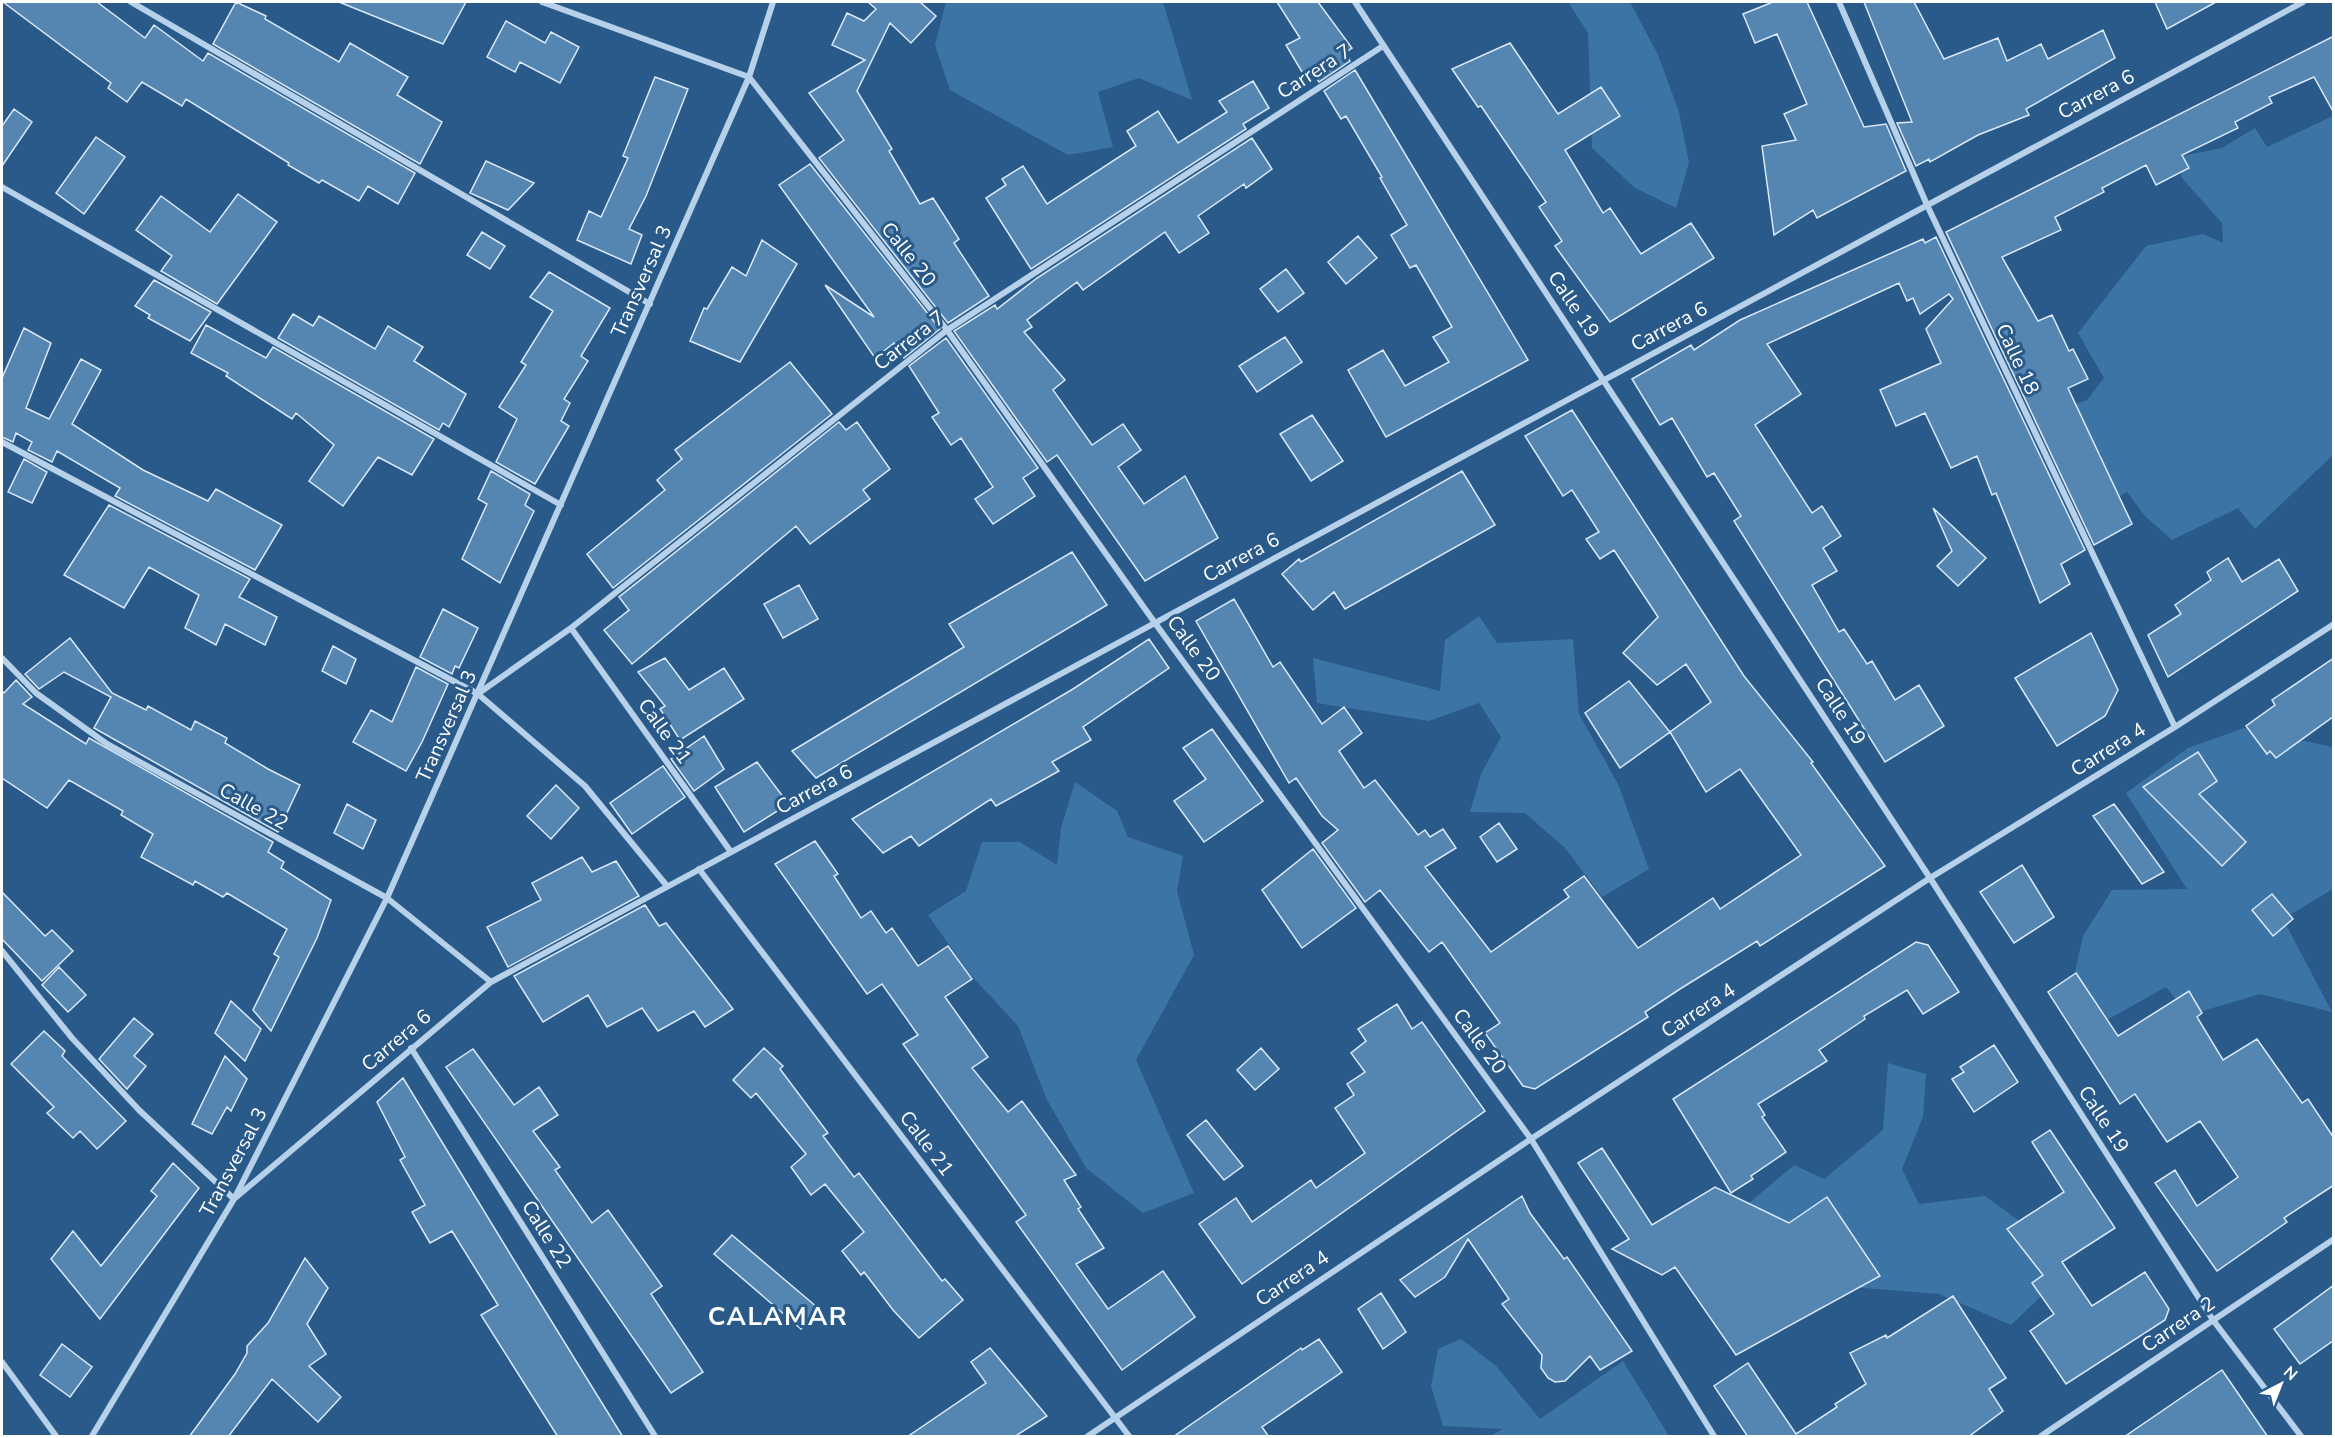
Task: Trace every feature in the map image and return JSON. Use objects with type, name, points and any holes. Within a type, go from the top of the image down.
[{"type":"street","points":[[131,2],[650,304]]},
{"type":"street","points":[[542,2],[749,77]]},
{"type":"street","name":"Transversal 3","points":[[92,1437],[234,1199],[387,898],[749,77],[773,2]]},
{"type":"street","name":"Calle 19","points":[[1355,2],[1930,878],[2213,1320],[2301,1437]]},
{"type":"street","name":"Calle 18","points":[[1839,2],[1927,205],[2175,727]]},
{"type":"street","name":"Carrera 6","points":[[234,1199],[490,982],[2302,2]]},
{"type":"street","name":"Carrera 7","points":[[478,694],[571,628],[947,330],[1383,46]]},
{"type":"street","name":"Calle 20","points":[[749,77],[947,330],[1155,623],[1531,1138],[1714,1437]]},
{"type":"street","points":[[2,187],[561,505]]},
{"type":"street","points":[[2,442],[478,694],[585,786],[668,886]]},
{"type":"street","name":"Carrera 4","points":[[1088,1437],[1531,1138],[1930,878],[2175,727],[2334,624]]},
{"type":"street","name":"Calle 21","points":[[571,628],[732,852]]},
{"type":"street","name":"Calle 22","points":[[2,658],[36,693],[107,744],[387,898],[490,982]]},
{"type":"street","name":"Calle 21","points":[[699,869],[1129,1437]]},
{"type":"street","points":[[2,951],[72,1038],[139,1110],[234,1199]]},
{"type":"street","name":"Calle 22","points":[[411,1048],[655,1437]]},
{"type":"street","name":"Carrera 2","points":[[2041,1437],[2334,1239]]},
{"type":"street","points":[[2,1362],[56,1437]]},
{"type":"shaded area","points":[[946,2],[1163,2],[1192,100],[1139,78],[1098,92],[1113,147],[1068,155],[950,90],[935,45]]},
{"type":"shaded area","points":[[1568,2],[1630,2],[1658,55],[1679,112],[1689,163],[1676,208],[1635,188],[1592,148],[1588,33]]},
{"type":"shaded area","points":[[2333,116],[2333,455],[2255,529],[2238,508],[2172,540],[2145,516],[2127,492],[2103,507],[2091,476],[2102,455],[2049,412],[2087,400],[2104,378],[2078,333],[2146,246],[2203,234],[2223,243],[2222,223],[2182,178],[2177,157],[2222,148],[2255,128],[2267,147]]},
{"type":"shaded area","points":[[1479,616],[1497,643],[1573,639],[1579,714],[1618,784],[1649,869],[1602,897],[1565,848],[1525,813],[1470,812],[1481,774],[1501,737],[1479,703],[1429,721],[1317,703],[1313,658],[1440,691],[1445,640]]},
{"type":"shaded area","points":[[2244,728],[2333,747],[2333,889],[2283,919],[2332,1012],[2260,994],[2189,1015],[2166,987],[2098,1025],[2071,989],[2083,936],[2112,890],[2187,889],[2126,793],[2188,748]]},
{"type":"shaded area","points":[[1075,782],[1117,811],[1128,837],[1183,856],[1177,891],[1194,955],[1136,1060],[1194,1193],[1143,1213],[1086,1168],[1047,1100],[1018,1026],[969,973],[928,915],[966,891],[982,842],[1020,842],[1057,865],[1061,828]]},
{"type":"shaded area","points":[[1888,1063],[1926,1074],[1923,1117],[1902,1169],[1919,1204],[1985,1196],[2025,1225],[2053,1285],[2011,1325],[1939,1294],[1851,1287],[1742,1209],[1794,1165],[1824,1179],[1883,1130]]},
{"type":"shaded area","points":[[1461,1339],[1496,1366],[1540,1419],[1623,1361],[1669,1436],[1490,1436],[1503,1429],[1443,1426],[1431,1386],[1438,1349]]},
{"type":"building","points":[[3,2],[97,2],[145,38],[154,25],[203,61],[208,53],[415,173],[398,204],[368,186],[359,201],[322,180],[319,183],[288,165],[289,163],[186,99],[182,106],[142,82],[127,102],[108,88],[111,83]]},
{"type":"building","points":[[236,2],[266,16],[265,19],[339,62],[350,43],[408,77],[397,95],[442,122],[420,164],[213,44]]},
{"type":"building","points":[[339,2],[466,2],[443,44]]},
{"type":"building","points":[[868,2],[920,2],[936,16],[911,43],[890,23],[857,91],[892,149],[889,151],[920,204],[933,198],[959,239],[954,243],[989,296],[948,323],[819,158],[844,140],[809,93],[865,60],[832,45],[847,13],[864,21],[876,9]]},
{"type":"building","points":[[1277,2],[1318,2],[1352,48],[1345,53],[1350,61],[1319,82],[1313,72],[1305,77],[1286,45],[1300,38]]},
{"type":"building","points":[[1773,2],[1807,2],[1864,127],[1886,124],[1906,171],[1817,218],[1813,210],[1774,235],[1762,146],[1796,140],[1784,114],[1807,104],[1777,34],[1755,43],[1743,14]]},
{"type":"building","points":[[1864,2],[1914,2],[1944,59],[1998,38],[2007,61],[2041,44],[2048,59],[2103,30],[2115,58],[2026,109],[2029,115],[1978,135],[1930,162],[1929,159],[1916,166],[1897,123],[1912,122]]},
{"type":"building","points":[[2155,2],[2216,2],[2167,29]]},
{"type":"building","points":[[506,21],[545,43],[551,32],[579,47],[560,83],[520,62],[515,72],[487,57]]},
{"type":"building","points":[[2334,36],[2334,113],[2314,77],[2269,97],[2272,103],[2235,122],[2238,128],[2182,155],[2189,168],[2156,185],[2146,165],[2102,188],[2104,192],[2055,217],[2061,230],[2002,257],[2038,321],[2052,315],[2069,351],[2073,349],[2088,379],[2068,388],[2132,524],[2094,545],[1946,232]]},
{"type":"building","points":[[1510,43],[1558,114],[1601,87],[1620,116],[1565,150],[1603,213],[1610,208],[1641,254],[1691,223],[1714,258],[1610,322],[1555,246],[1562,241],[1539,207],[1546,202],[1481,106],[1478,107],[1452,69]]},
{"type":"building","points":[[1355,70],[1528,360],[1386,437],[1348,370],[1383,350],[1405,386],[1449,362],[1433,337],[1452,327],[1416,265],[1410,268],[1391,235],[1407,225],[1380,178],[1382,177],[1346,116],[1341,119],[1324,91]]},
{"type":"building","points":[[655,77],[688,89],[646,196],[629,229],[642,235],[631,264],[577,240],[589,211],[601,217],[628,158],[623,156]]},
{"type":"building","points":[[1253,81],[1269,108],[1243,124],[1246,129],[1031,269],[986,198],[1006,185],[1002,179],[1023,166],[1047,204],[1136,146],[1127,131],[1158,111],[1178,143],[1227,112],[1219,101]]},
{"type":"building","points":[[14,109],[32,122],[2,166],[2,126]]},
{"type":"building","points":[[96,137],[125,157],[84,214],[56,193]]},
{"type":"building","points":[[1252,138],[1272,169],[1246,188],[1244,184],[1198,216],[1209,233],[1179,253],[1165,232],[1083,290],[1077,282],[1027,320],[1032,327],[1024,332],[1065,380],[1053,390],[1092,445],[1123,424],[1141,450],[1118,467],[1144,504],[1185,476],[1218,538],[1145,581],[1057,455],[1047,462],[954,331],[995,305],[997,309],[1037,278]]},
{"type":"building","points":[[486,161],[534,183],[508,210],[470,193]]},
{"type":"building","points":[[810,164],[940,329],[904,358],[894,343],[875,358],[825,285],[874,317],[779,185]]},
{"type":"building","points":[[238,194],[277,222],[217,304],[161,271],[172,256],[136,230],[161,196],[210,232]]},
{"type":"building","points":[[482,232],[505,246],[490,269],[467,255]]},
{"type":"building","points":[[1358,236],[1377,258],[1346,284],[1328,262]]},
{"type":"building","points":[[1936,237],[2085,550],[2061,564],[2070,584],[2040,603],[1996,493],[1992,495],[1977,456],[1951,468],[1925,413],[1896,426],[1880,390],[1941,363],[1926,329],[1953,299],[1949,294],[1920,314],[1913,298],[1907,301],[1899,283],[1767,344],[1801,394],[1755,425],[1812,513],[1822,506],[1841,536],[1823,548],[1837,571],[1812,585],[1839,632],[1844,629],[1867,664],[1872,661],[1895,700],[1919,685],[1944,726],[1885,762],[1734,521],[1741,516],[1714,473],[1707,477],[1672,418],[1660,425],[1632,379],[1691,345],[1694,350],[1740,320],[1923,239],[1925,243]]},
{"type":"building","points":[[762,240],[797,264],[740,362],[690,341],[704,308],[707,309],[732,267],[746,276]]},
{"type":"building","points":[[1286,269],[1304,293],[1278,312],[1260,289]]},
{"type":"building","points":[[549,272],[610,308],[581,356],[588,361],[564,399],[570,403],[561,421],[569,426],[535,484],[496,462],[517,419],[499,407],[526,365],[521,362],[553,311],[530,297]]},
{"type":"building","points":[[154,280],[211,312],[190,341],[148,318],[150,315],[135,306]]},
{"type":"building","points":[[293,314],[313,326],[319,316],[375,349],[388,326],[423,347],[414,361],[466,394],[449,427],[443,423],[439,430],[278,338]]},
{"type":"building","points":[[206,325],[266,358],[273,347],[434,439],[412,475],[378,457],[343,506],[309,481],[334,445],[296,413],[292,419],[226,376],[228,373],[191,353]]},
{"type":"building","points":[[24,328],[51,343],[26,408],[49,419],[81,359],[101,370],[72,424],[143,470],[208,501],[216,489],[282,525],[255,570],[115,496],[120,488],[57,451],[52,462],[28,450],[32,442],[16,433],[13,442],[2,437],[2,378]]},
{"type":"building","points":[[1285,337],[1302,362],[1257,392],[1239,366]]},
{"type":"building","points":[[946,338],[1038,468],[1023,478],[1035,496],[993,524],[975,499],[993,487],[961,438],[951,445],[932,417],[939,413],[909,366]]},
{"type":"building","points":[[790,362],[832,414],[613,588],[587,554],[665,490],[657,480],[682,459],[675,450]]},
{"type":"building","points":[[1572,410],[1744,676],[1813,762],[1811,763],[1885,866],[1760,946],[1757,941],[1680,989],[1645,1012],[1648,1017],[1535,1089],[1523,1086],[1485,1033],[1500,1023],[1442,942],[1429,952],[1380,890],[1365,902],[1322,843],[1338,830],[1322,816],[1296,778],[1289,783],[1196,621],[1234,599],[1273,667],[1280,662],[1322,724],[1344,707],[1362,733],[1339,751],[1364,788],[1375,780],[1418,835],[1425,830],[1430,837],[1443,829],[1456,848],[1425,867],[1491,952],[1569,897],[1564,890],[1584,876],[1638,948],[1713,898],[1720,909],[1801,855],[1740,769],[1706,792],[1670,732],[1711,702],[1686,664],[1657,685],[1623,653],[1658,617],[1614,550],[1600,559],[1586,539],[1599,532],[1572,490],[1563,496],[1525,436]]},
{"type":"building","points":[[1312,415],[1343,461],[1311,481],[1280,434]]},
{"type":"building","points":[[839,422],[846,430],[857,422],[890,469],[863,490],[870,499],[810,544],[796,526],[632,664],[604,630],[629,610],[619,597]]},
{"type":"building","points":[[24,459],[47,472],[32,503],[8,492]]},
{"type":"building","points":[[491,471],[530,494],[525,505],[534,511],[500,583],[462,559],[487,504],[478,499]]},
{"type":"building","points":[[1462,471],[1495,525],[1345,609],[1334,592],[1313,610],[1282,574],[1299,559],[1301,562]]},
{"type":"building","points":[[109,505],[250,579],[239,597],[277,617],[265,645],[225,624],[216,645],[185,628],[199,595],[149,567],[124,608],[64,575]]},
{"type":"building","points":[[1933,508],[1986,558],[1958,586],[1937,566],[1952,551]]},
{"type":"building","points":[[1072,552],[1107,605],[816,778],[792,751],[964,647],[949,624]]},
{"type":"building","points":[[2228,558],[2242,582],[2279,559],[2298,591],[2168,677],[2148,635],[2181,614],[2175,605],[2211,580],[2207,572]]},
{"type":"building","points":[[799,585],[818,619],[783,638],[764,604]]},
{"type":"building","points":[[443,609],[478,628],[459,668],[455,666],[452,674],[420,657]]},
{"type":"building","points":[[2091,633],[2118,690],[2105,716],[2057,746],[2015,678]]},
{"type":"building","points":[[70,638],[112,693],[146,710],[148,706],[191,730],[195,721],[227,738],[225,743],[300,785],[278,832],[94,728],[111,697],[64,672],[39,689],[25,674]]},
{"type":"building","points":[[1149,639],[1169,668],[1083,727],[1091,740],[1052,762],[1059,771],[996,806],[991,799],[919,846],[911,836],[883,853],[852,819],[1073,689]]},
{"type":"building","points":[[333,646],[356,659],[346,684],[322,671]]},
{"type":"building","points":[[665,658],[689,690],[724,668],[744,699],[680,740],[660,709],[665,706],[638,672]]},
{"type":"building","points":[[2334,658],[2334,716],[2276,758],[2270,751],[2267,754],[2246,726],[2275,705],[2272,700]]},
{"type":"building","points":[[416,667],[448,684],[422,742],[406,771],[353,742],[371,710],[392,722]]},
{"type":"building","points":[[16,680],[32,697],[23,704],[86,744],[89,738],[273,842],[268,852],[284,862],[281,868],[331,900],[317,938],[271,1031],[253,1010],[279,957],[274,954],[287,929],[227,893],[223,897],[195,881],[193,885],[141,857],[153,834],[121,815],[123,811],[69,780],[47,808],[2,778],[2,691],[4,693]]},
{"type":"building","points":[[1629,681],[1670,732],[1620,768],[1585,713]]},
{"type":"building","points":[[1212,729],[1263,801],[1204,842],[1174,801],[1206,779],[1183,748]]},
{"type":"building","points":[[704,736],[724,769],[694,791],[671,759]]},
{"type":"building","points":[[2198,752],[2217,781],[2199,794],[2246,842],[2222,866],[2143,787]]},
{"type":"building","points":[[757,762],[784,798],[775,804],[779,810],[744,832],[715,787]]},
{"type":"building","points":[[663,766],[685,797],[632,834],[610,803]]},
{"type":"building","points":[[556,785],[579,808],[551,839],[527,816]]},
{"type":"building","points":[[347,804],[376,820],[363,849],[334,833]]},
{"type":"building","points":[[2114,804],[2164,872],[2142,884],[2093,816]]},
{"type":"building","points":[[1499,823],[1517,849],[1497,862],[1480,837]]},
{"type":"building","points":[[815,841],[838,874],[834,876],[861,918],[871,911],[886,933],[892,928],[918,966],[948,946],[972,979],[945,997],[988,1057],[972,1068],[1008,1112],[1022,1101],[1076,1175],[1064,1180],[1081,1207],[1078,1209],[1104,1248],[1076,1264],[1108,1309],[1163,1271],[1195,1317],[1122,1370],[1016,1222],[1026,1215],[903,1044],[918,1035],[882,984],[867,994],[775,864]]},
{"type":"building","points":[[1313,849],[1356,908],[1302,948],[1262,890]]},
{"type":"building","points":[[582,857],[592,872],[616,861],[639,896],[508,967],[487,927],[541,900],[532,883]]},
{"type":"building","points":[[2022,865],[2054,917],[2014,943],[1980,892]]},
{"type":"building","points":[[2,892],[45,936],[52,930],[73,951],[42,981],[2,939]]},
{"type":"building","points":[[2272,894],[2293,919],[2273,936],[2252,910]]},
{"type":"building","points":[[645,905],[659,926],[666,923],[733,1009],[705,1027],[694,1011],[658,1031],[642,1008],[607,1027],[588,995],[543,1022],[514,976]]},
{"type":"building","points":[[1916,942],[1928,945],[1959,992],[1923,1014],[1907,990],[1864,1016],[1865,1019],[1819,1050],[1827,1061],[1758,1104],[1765,1115],[1762,1117],[1786,1152],[1751,1176],[1753,1179],[1731,1193],[1673,1099]]},
{"type":"building","points":[[59,967],[86,995],[68,1012],[42,985]]},
{"type":"building","points":[[2076,973],[2118,1036],[2189,991],[2202,1013],[2197,1017],[2223,1060],[2257,1039],[2302,1103],[2308,1099],[2334,1138],[2334,1185],[2284,1218],[2287,1222],[2217,1271],[2155,1183],[2175,1170],[2197,1206],[2238,1177],[2200,1121],[2167,1142],[2135,1094],[2120,1104],[2048,992]]},
{"type":"building","points":[[231,1001],[261,1029],[245,1061],[215,1033]]},
{"type":"building","points":[[1397,1004],[1412,1029],[1422,1022],[1485,1111],[1242,1284],[1199,1224],[1236,1198],[1252,1222],[1311,1180],[1316,1188],[1365,1153],[1335,1108],[1354,1095],[1347,1084],[1365,1072],[1351,1053],[1366,1041],[1358,1029]]},
{"type":"building","points":[[134,1018],[153,1034],[134,1056],[146,1066],[127,1089],[99,1059]]},
{"type":"building","points":[[44,1031],[65,1051],[62,1056],[126,1121],[97,1149],[80,1131],[73,1138],[47,1113],[54,1107],[11,1064]]},
{"type":"building","points":[[1994,1045],[2018,1082],[1974,1112],[1952,1079],[1964,1072],[1960,1067]]},
{"type":"building","points":[[764,1048],[783,1066],[780,1069],[828,1133],[823,1136],[854,1177],[859,1173],[942,1281],[945,1279],[963,1300],[919,1338],[893,1310],[864,1272],[861,1275],[842,1251],[864,1232],[825,1184],[811,1195],[791,1167],[806,1154],[756,1093],[751,1098],[733,1080]]},
{"type":"building","points":[[1261,1048],[1279,1069],[1255,1090],[1237,1070]]},
{"type":"building","points":[[473,1049],[514,1105],[539,1087],[558,1115],[533,1131],[560,1167],[555,1170],[592,1223],[608,1210],[662,1286],[651,1294],[703,1372],[671,1393],[446,1067]]},
{"type":"building","points":[[225,1056],[247,1079],[231,1111],[227,1107],[212,1134],[192,1124]]},
{"type":"building","points":[[403,1078],[623,1437],[558,1437],[481,1315],[498,1305],[452,1231],[430,1243],[412,1212],[425,1205],[400,1160],[405,1157],[377,1102]]},
{"type":"building","points":[[1206,1120],[1243,1166],[1224,1180],[1187,1135]]},
{"type":"building","points":[[2050,1130],[2115,1228],[2062,1262],[2092,1306],[2145,1272],[2169,1309],[2165,1320],[2066,1384],[2030,1331],[2054,1314],[2032,1283],[2043,1275],[2007,1229],[2064,1192],[2032,1142]]},
{"type":"building","points":[[1602,1148],[1652,1225],[1715,1187],[1789,1223],[1827,1197],[1880,1276],[1736,1355],[1675,1267],[1662,1275],[1612,1249],[1629,1239],[1578,1163]]},
{"type":"building","points":[[173,1163],[199,1188],[100,1319],[51,1259],[73,1231],[101,1266],[157,1196],[151,1191]]},
{"type":"building","points":[[1522,1196],[1530,1213],[1564,1259],[1567,1257],[1632,1351],[1600,1370],[1590,1356],[1565,1381],[1555,1382],[1548,1378],[1541,1368],[1542,1355],[1502,1304],[1509,1299],[1468,1239],[1445,1277],[1415,1297],[1400,1280]]},
{"type":"building","points":[[732,1235],[818,1308],[801,1329],[714,1254]]},
{"type":"building","points":[[305,1258],[328,1288],[307,1324],[326,1354],[309,1366],[341,1397],[318,1422],[272,1379],[228,1437],[189,1437],[235,1374],[247,1353],[247,1346],[268,1323]]},
{"type":"building","points":[[2334,1285],[2334,1340],[2300,1364],[2274,1329]]},
{"type":"building","points":[[1381,1293],[1406,1332],[1383,1349],[1358,1309]]},
{"type":"building","points":[[1953,1296],[2006,1378],[1989,1389],[2003,1411],[1968,1437],[1748,1437],[1714,1386],[1748,1363],[1796,1434],[1837,1407],[1835,1404],[1866,1384],[1850,1353],[1886,1335],[1887,1338]]},
{"type":"building","points":[[1319,1339],[1342,1372],[1262,1427],[1269,1437],[1173,1437],[1301,1348],[1302,1350]]},
{"type":"building","points":[[62,1344],[92,1367],[70,1397],[40,1375]]},
{"type":"building","points":[[990,1348],[1047,1416],[1014,1437],[907,1437],[986,1383],[971,1362]]},
{"type":"building","points":[[2222,1370],[2268,1437],[2124,1437]]},
{"type":"district","name":"CALAMAR","points":[[778,1316]]}]
